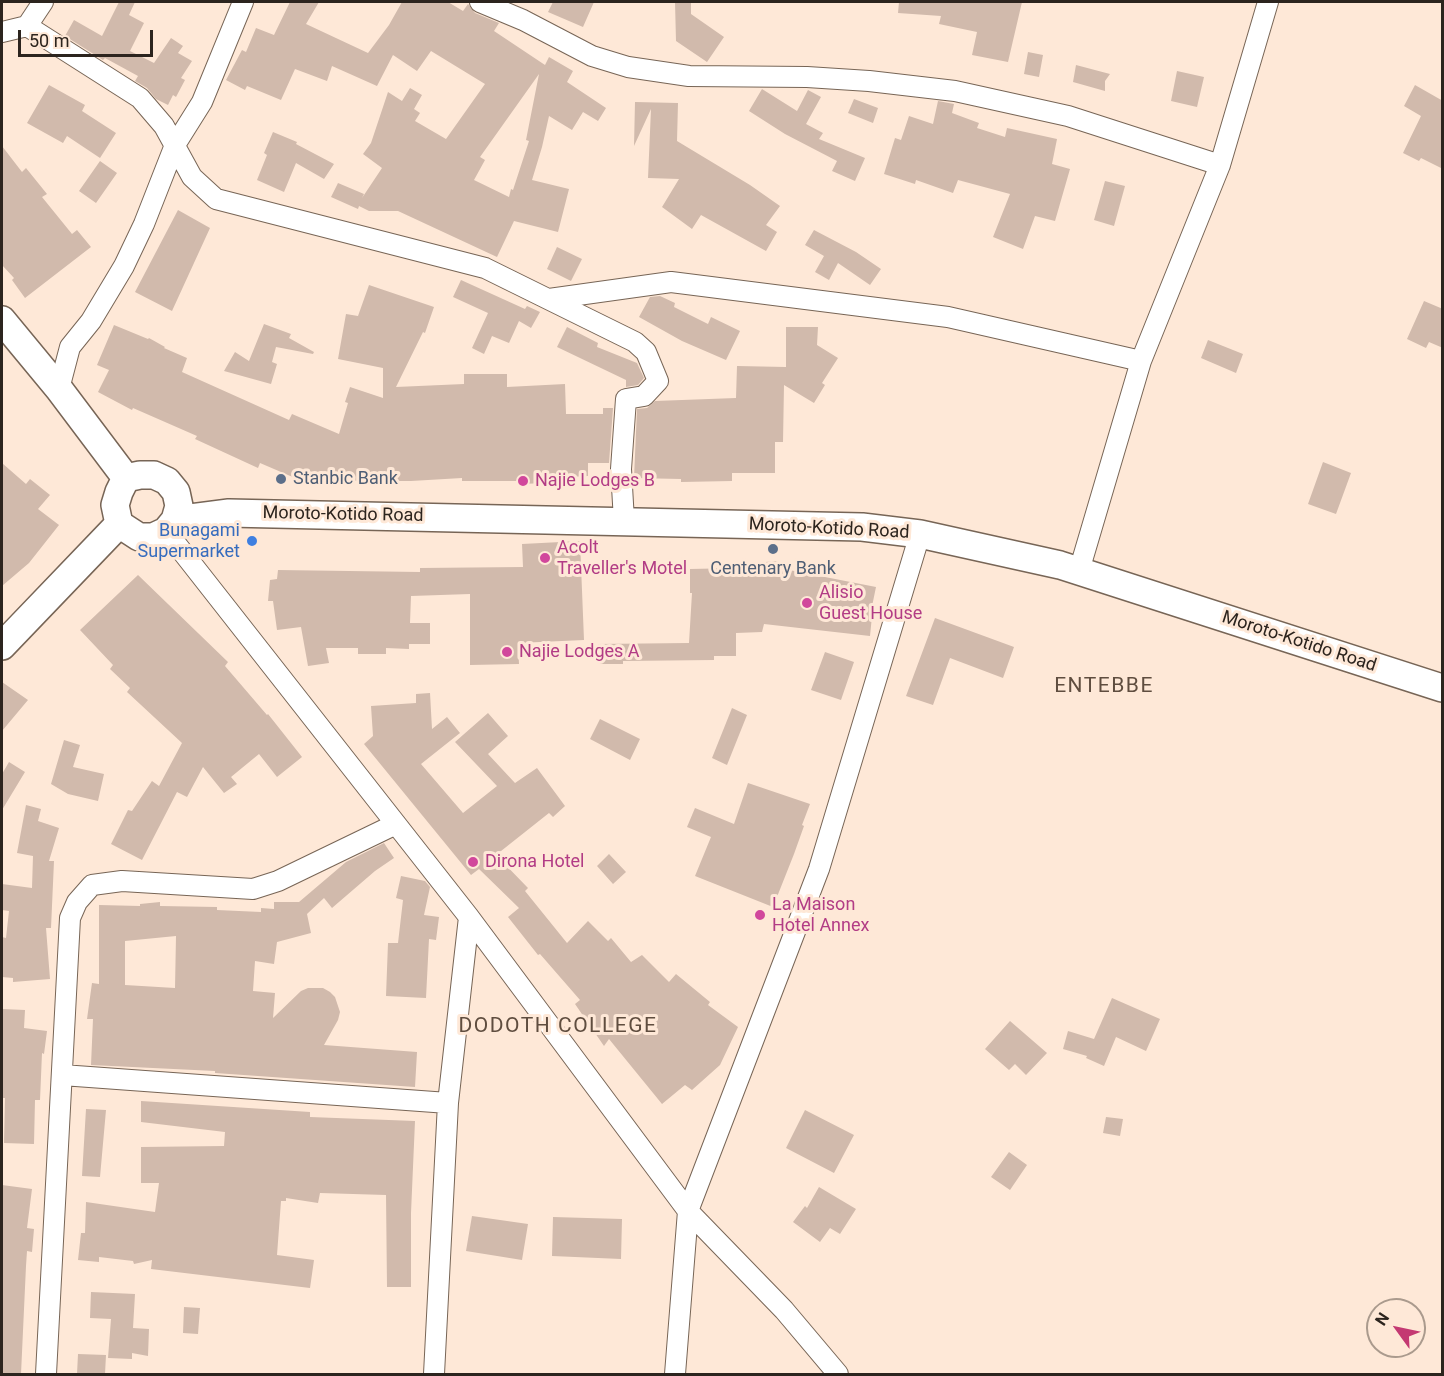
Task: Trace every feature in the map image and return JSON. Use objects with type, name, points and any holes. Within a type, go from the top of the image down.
[{"type":"main road","points":[[2,320],[59,389],[126,478]]},
{"type":"main road","points":[[154,475],[167,481],[176,492],[179,506],[171,525],[153,537],[139,537],[119,524],[115,505],[126,478],[154,475]]},
{"type":"main road","name":"Moroto-Kotido Road","points":[[176,492],[228,513]]},
{"type":"main road","name":"Moroto-Kotido Road","points":[[171,525],[228,513],[862,527],[920,534],[1079,571],[1443,688]]},
{"type":"main road","points":[[2,646],[119,524]]},
{"type":"street","points":[[2,32],[27,26],[44,2]]},
{"type":"street","points":[[59,389],[70,347],[91,321],[124,266],[144,224],[175,145],[202,102],[243,2]]},
{"type":"street","points":[[480,2],[522,20],[592,56],[628,67],[689,76],[807,77],[869,81],[955,92],[1068,116],[1220,165]]},
{"type":"street","points":[[1079,571],[1141,361],[1220,165],[1268,2]]},
{"type":"street","points":[[27,26],[140,98],[164,126],[192,177],[216,198],[485,268],[634,342],[646,352],[658,381],[645,396],[626,399],[621,469],[624,521]]},
{"type":"street","points":[[549,299],[671,282],[948,317],[1141,361]]},
{"type":"street","points":[[171,525],[396,824],[469,917],[688,1211],[784,1310],[838,1374]]},
{"type":"street","points":[[675,1374],[688,1211],[819,869],[920,534]]},
{"type":"street","points":[[46,1374],[70,918],[77,902],[92,885],[122,881],[253,889],[278,880],[396,824]]},
{"type":"street","points":[[434,1374],[448,1103],[469,917]]},
{"type":"street","points":[[62,1075],[448,1103]]},
{"type":"building","points":[[119,2],[135,2],[129,15],[144,23],[130,51],[154,63],[171,38],[183,46],[178,53],[192,61],[181,78],[185,80],[176,97],[173,95],[168,105],[156,99],[147,88],[135,81],[138,76],[105,58],[103,60],[65,36],[74,20],[102,36]]},
{"type":"building","points":[[290,2],[319,2],[306,24],[368,53],[389,25],[402,2],[448,2],[463,11],[468,4],[475,13],[499,23],[494,31],[545,65],[549,57],[573,71],[567,82],[606,108],[598,121],[583,112],[572,130],[549,116],[532,180],[569,189],[558,232],[514,221],[497,257],[398,211],[369,211],[359,206],[358,209],[331,197],[338,183],[364,194],[362,198],[382,168],[363,154],[371,143],[388,92],[402,101],[410,88],[422,95],[414,109],[420,113],[415,121],[446,139],[485,84],[431,51],[417,71],[393,55],[377,86],[332,66],[327,81],[295,69],[281,100],[247,86],[245,90],[226,80],[242,50],[246,52],[256,28],[274,35]],"holes":[[[539,74],[526,140],[529,141],[509,197],[474,180],[485,160],[480,157]]]},
{"type":"building","points":[[553,2],[594,2],[583,27],[548,12]]},
{"type":"building","points":[[675,2],[691,2],[691,14],[724,37],[707,62],[676,41]]},
{"type":"building","points":[[899,2],[1022,2],[1008,62],[972,55],[977,32],[939,24],[941,16],[898,13]]},
{"type":"building","points":[[1028,52],[1043,55],[1039,77],[1024,74]]},
{"type":"building","points":[[1076,65],[1110,74],[1105,81],[1105,91],[1073,82]]},
{"type":"building","points":[[1177,71],[1204,77],[1197,107],[1171,101]]},
{"type":"building","points":[[49,85],[85,105],[82,111],[116,133],[100,158],[67,136],[63,143],[27,123]]},
{"type":"building","points":[[1415,85],[1443,101],[1443,169],[1421,158],[1419,161],[1403,153],[1421,116],[1404,106]]},
{"type":"building","points":[[762,89],[797,111],[808,90],[821,97],[806,124],[823,133],[819,139],[865,158],[855,181],[832,171],[837,161],[785,134],[749,111]]},
{"type":"building","points":[[854,99],[878,108],[873,123],[848,113]]},
{"type":"building","points":[[938,101],[954,104],[952,113],[979,123],[977,128],[1005,137],[1007,128],[1057,139],[1052,164],[1070,169],[1055,221],[1035,216],[1023,249],[993,237],[1010,194],[958,180],[953,193],[916,180],[915,184],[884,174],[895,138],[901,140],[909,116],[933,124]]},
{"type":"building","points":[[635,102],[678,103],[677,141],[780,206],[766,225],[777,232],[766,251],[701,215],[692,229],[662,207],[679,179],[648,178],[651,109],[634,146]]},
{"type":"building","points":[[273,132],[297,142],[296,144],[334,164],[324,179],[296,163],[284,192],[257,180],[267,155],[264,153]]},
{"type":"building","points":[[2,146],[22,172],[26,168],[47,194],[42,197],[72,234],[77,230],[91,247],[25,298],[12,280],[14,278],[2,265]]},
{"type":"building","points":[[100,161],[117,173],[96,203],[79,191]]},
{"type":"building","points":[[1105,181],[1125,186],[1114,226],[1094,220]]},
{"type":"building","points":[[178,210],[210,228],[172,311],[135,292]]},
{"type":"building","points":[[814,230],[856,252],[881,269],[870,285],[838,263],[829,280],[815,272],[824,256],[805,245]]},
{"type":"building","points":[[557,247],[582,259],[571,281],[547,269]]},
{"type":"building","points":[[461,280],[525,309],[527,306],[540,312],[531,328],[519,321],[509,343],[492,336],[484,354],[472,348],[488,313],[453,297]]},
{"type":"building","points":[[369,285],[434,307],[425,333],[423,332],[396,387],[464,384],[464,374],[507,374],[507,387],[565,384],[566,414],[603,414],[603,408],[613,408],[609,463],[588,463],[588,476],[569,477],[569,482],[522,484],[522,481],[462,481],[462,478],[411,481],[302,481],[260,463],[258,468],[195,439],[197,436],[133,408],[132,410],[98,392],[109,370],[97,365],[114,325],[149,338],[164,348],[187,358],[182,372],[289,420],[292,414],[339,434],[350,387],[383,398],[383,368],[338,359],[346,314],[358,316]]},
{"type":"building","points":[[660,296],[675,303],[674,307],[708,324],[711,317],[740,331],[726,360],[682,341],[639,317],[650,297]]},
{"type":"building","points":[[1424,301],[1443,309],[1443,348],[1429,342],[1426,348],[1407,339]]},
{"type":"building","points":[[264,324],[291,334],[289,338],[314,352],[313,354],[276,347],[272,362],[277,364],[271,384],[224,371],[235,352],[249,361]]},
{"type":"building","points":[[567,327],[598,343],[597,347],[637,363],[644,378],[638,385],[626,387],[626,380],[557,347]]},
{"type":"building","points":[[786,327],[818,327],[817,345],[838,358],[822,383],[825,385],[814,403],[784,385],[783,442],[775,442],[775,473],[732,473],[732,481],[681,482],[681,479],[634,478],[637,409],[647,408],[655,401],[736,398],[737,366],[786,367]]},
{"type":"building","points":[[1208,340],[1243,354],[1236,373],[1201,358]]},
{"type":"building","points":[[1323,462],[1351,473],[1336,514],[1308,504]]},
{"type":"building","points":[[2,463],[26,484],[30,479],[50,495],[38,509],[59,525],[29,563],[2,586]]},
{"type":"building","points":[[580,541],[584,640],[518,643],[519,664],[470,665],[470,594],[411,596],[410,623],[430,623],[430,644],[409,644],[409,649],[386,648],[386,654],[358,654],[358,648],[326,648],[329,663],[308,666],[301,627],[277,630],[273,601],[268,601],[270,580],[277,579],[278,570],[420,572],[420,568],[523,567],[522,544]]},
{"type":"building","points":[[779,561],[779,568],[876,587],[870,616],[872,616],[870,636],[764,624],[762,632],[736,633],[736,656],[714,656],[714,660],[623,661],[623,664],[598,664],[598,644],[689,643],[692,593],[690,593],[690,569],[738,568],[738,564]]},
{"type":"building","points":[[138,575],[228,662],[225,666],[268,714],[302,757],[277,777],[259,754],[231,777],[237,784],[224,793],[203,767],[187,797],[177,792],[142,860],[111,844],[128,810],[132,811],[152,781],[159,786],[182,743],[127,692],[130,688],[110,669],[113,665],[80,630]]},
{"type":"building","points":[[935,618],[1014,647],[1003,678],[950,658],[933,705],[906,696]]},
{"type":"building","points":[[825,652],[854,662],[841,700],[811,690]]},
{"type":"building","points":[[2,682],[28,700],[2,731]]},
{"type":"building","points":[[430,693],[432,729],[447,717],[460,733],[421,764],[463,813],[497,786],[455,742],[488,713],[508,736],[488,754],[515,783],[537,768],[565,806],[553,817],[549,813],[496,855],[528,888],[525,891],[567,943],[588,921],[608,941],[611,938],[631,962],[642,955],[669,982],[676,974],[710,1002],[708,1005],[738,1027],[720,1065],[692,1090],[685,1085],[662,1104],[609,1039],[604,1046],[575,1004],[580,1000],[540,954],[538,955],[508,917],[519,908],[479,869],[471,875],[364,744],[373,736],[371,706],[416,703],[416,694]]},
{"type":"building","points":[[732,708],[747,715],[727,765],[712,758]]},
{"type":"building","points":[[600,719],[640,739],[630,760],[590,739]]},
{"type":"building","points":[[64,740],[80,745],[73,767],[104,774],[98,801],[68,794],[51,784]]},
{"type":"building","points":[[9,762],[25,772],[2,810],[2,774]]},
{"type":"building","points":[[748,783],[810,804],[794,854],[773,907],[695,876],[711,837],[687,827],[695,808],[734,824]]},
{"type":"building","points":[[26,805],[41,809],[38,821],[59,828],[49,861],[54,861],[51,928],[46,928],[50,979],[13,982],[13,978],[2,977],[2,937],[6,938],[9,911],[2,910],[2,884],[32,888],[33,856],[17,853]]},
{"type":"building","points":[[384,843],[394,858],[375,871],[332,908],[324,898],[307,914],[311,933],[277,942],[274,964],[255,961],[253,991],[275,993],[273,1018],[301,991],[308,988],[323,988],[330,992],[335,997],[340,1012],[324,1045],[417,1052],[415,1087],[215,1073],[215,1071],[91,1065],[93,1019],[87,1019],[92,983],[99,984],[99,905],[140,906],[140,904],[160,902],[160,906],[217,907],[217,910],[261,912],[261,908],[274,909],[274,902],[299,902],[346,862]],"holes":[[[176,936],[175,988],[125,985],[125,941]]]},
{"type":"building","points":[[609,854],[626,872],[613,884],[597,866]]},
{"type":"building","points":[[401,876],[425,881],[430,887],[424,915],[439,917],[436,940],[429,939],[426,998],[386,996],[388,943],[398,943],[403,900],[396,898]]},
{"type":"building","points":[[1112,998],[1160,1019],[1146,1051],[1116,1037],[1104,1066],[1086,1058],[1087,1056],[1063,1049],[1068,1031],[1094,1039]]},
{"type":"building","points":[[2,1009],[25,1010],[24,1028],[47,1031],[44,1054],[42,1053],[40,1100],[35,1100],[34,1144],[4,1143]]},
{"type":"building","points":[[1010,1021],[1047,1053],[1026,1075],[1015,1064],[1009,1070],[985,1049]]},
{"type":"building","points":[[141,1101],[310,1112],[310,1117],[415,1121],[411,1287],[387,1287],[386,1195],[320,1193],[318,1203],[286,1198],[286,1201],[281,1201],[277,1255],[314,1260],[310,1288],[151,1269],[152,1260],[134,1264],[133,1261],[99,1257],[99,1262],[78,1260],[81,1233],[85,1233],[86,1202],[155,1212],[159,1183],[141,1183],[141,1147],[224,1146],[225,1132],[141,1122]]},
{"type":"building","points":[[86,1109],[106,1110],[100,1177],[82,1176]]},
{"type":"building","points":[[805,1110],[854,1135],[834,1173],[786,1148]]},
{"type":"building","points":[[1106,1117],[1123,1119],[1120,1136],[1103,1133]]},
{"type":"building","points":[[1009,1152],[1027,1165],[1010,1190],[991,1177]]},
{"type":"building","points":[[2,1185],[32,1189],[27,1228],[34,1229],[32,1252],[27,1251],[21,1374],[2,1374]]},
{"type":"building","points":[[819,1187],[856,1209],[840,1234],[830,1228],[820,1242],[793,1222],[805,1206],[807,1208]]},
{"type":"building","points":[[472,1216],[528,1224],[522,1260],[466,1251]]},
{"type":"building","points":[[553,1217],[622,1219],[621,1259],[552,1256]]},
{"type":"building","points":[[91,1292],[135,1294],[133,1328],[149,1329],[148,1356],[132,1353],[132,1359],[108,1358],[111,1319],[90,1318]]},
{"type":"building","points":[[184,1307],[200,1308],[198,1334],[183,1333]]},
{"type":"building","points":[[78,1354],[106,1355],[105,1374],[77,1374]]},
{"type":"place","name":"Stanbic Bank","points":[[281,479]]},
{"type":"place","name":"Najie Lodges B","points":[[523,481]]},
{"type":"place","name":"Bunagami Supermarket","points":[[252,541]]},
{"type":"place","name":"Centenary Bank","points":[[773,549]]},
{"type":"place","name":"Acolt Traveller's Motel","points":[[545,558]]},
{"type":"place","name":"Alisio Guest House","points":[[807,603]]},
{"type":"place","name":"Najie Lodges A","points":[[507,652]]},
{"type":"place","name":"Dirona Hotel","points":[[473,862]]},
{"type":"place","name":"La Maison Hotel Annex","points":[[760,915]]},
{"type":"district","name":"ENTEBBE","points":[[1104,687]]},
{"type":"district","name":"DODOTH COLLEGE","points":[[558,1027]]}]
